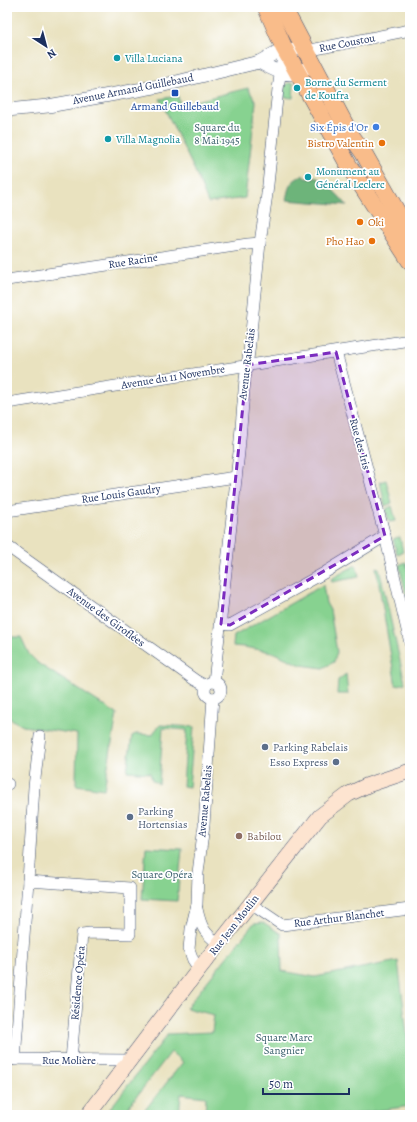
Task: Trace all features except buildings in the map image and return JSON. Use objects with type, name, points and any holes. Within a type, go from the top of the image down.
[{"type":"main road","points":[[266,7],[284,48],[349,166],[404,229]]},
{"type":"main road","points":[[283,7],[350,134],[363,152],[404,229],[410,261]]},
{"type":"main road","name":"Rue Jean Moulin","points":[[88,1115],[199,969],[320,816],[349,794],[368,785],[410,771]]},
{"type":"street","name":"Rue Coustou","points":[[284,48],[308,55],[410,30]]},
{"type":"street","name":"Avenue Armand Guillebaud","points":[[7,110],[48,106],[160,86],[259,62],[284,48]]},
{"type":"street","name":"Avenue Rabelais","points":[[219,944],[210,938],[203,929],[200,922],[197,904],[198,873],[204,825],[212,698],[206,693],[210,684],[221,624],[260,243],[284,48]]},
{"type":"street","points":[[259,62],[281,73],[294,75],[304,70],[308,55]]},
{"type":"street","name":"Rue Racine","points":[[7,280],[260,243]]},
{"type":"street","name":"Avenue du 11 Novembre","points":[[7,403],[410,340]]},
{"type":"street","name":"Rue des Iris","points":[[336,352],[385,536],[410,643]]},
{"type":"street","name":"Rue Louis Gaudry","points":[[7,511],[236,477]]},
{"type":"street","points":[[221,624],[230,625],[324,573],[385,536]]},
{"type":"street","name":"Avenue des Giroflées","points":[[7,546],[195,680],[210,684]]},
{"type":"street","points":[[11,1060],[28,881],[34,787],[40,736]]},
{"type":"street","name":"Résidence Opéra","points":[[28,881],[130,888],[130,934],[90,932],[82,934],[71,1060]]},
{"type":"street","name":"Avenue Rabelais","points":[[197,904],[188,949],[199,969]]},
{"type":"street","name":"Rue Arthur Blanchet","points":[[251,904],[282,925],[410,909]]},
{"type":"street","name":"Rue Molière","points":[[11,1060],[130,1060]]},
{"type":"highlighted area","points":[[336,352],[385,536],[230,625],[221,624],[247,365]]},
{"type":"green space","points":[[289,83],[294,83],[293,98],[283,97],[285,86]]},
{"type":"green space","name":"Square du 8 Mai 1945","points":[[248,88],[256,102],[245,198],[208,203],[195,171],[160,99],[178,96],[180,105]]},
{"type":"green space","points":[[303,175],[305,178],[314,179],[314,176],[324,182],[347,205],[286,200],[292,182]]},
{"type":"green space","points":[[386,480],[392,503],[385,506],[380,482]]},
{"type":"green space","points":[[392,506],[396,521],[389,522],[386,509]]},
{"type":"green space","points":[[400,537],[403,552],[397,554],[393,539]]},
{"type":"green space","points":[[406,562],[410,579],[410,596],[407,597],[399,565]]},
{"type":"green space","points":[[356,565],[359,577],[332,582],[331,579]]},
{"type":"green space","points":[[376,567],[379,568],[405,683],[396,686]]},
{"type":"green space","points":[[323,585],[326,603],[330,610],[337,652],[334,662],[323,668],[301,665],[272,652],[233,646],[234,636]]},
{"type":"green space","points":[[7,637],[21,637],[29,654],[39,664],[117,714],[104,789],[76,785],[77,734],[23,726],[7,717]]},
{"type":"green space","points":[[346,674],[348,694],[337,694],[338,680]]},
{"type":"green space","points":[[160,725],[194,727],[189,787],[183,786],[187,730],[163,728],[159,784],[152,780],[150,773],[127,771],[132,736],[136,734],[153,735]]},
{"type":"green space","name":"Square Opéra","points":[[146,847],[182,849],[177,901],[142,899]]},
{"type":"green space","name":"Square Marc Sangnier","points":[[263,922],[281,934],[282,971],[315,977],[398,961],[410,1058],[410,1106],[348,1115],[205,1115],[206,1097],[181,1094],[179,1115],[141,1115],[183,1062],[171,1052],[122,1115],[105,1115],[168,1034],[212,1032],[214,1015],[186,1008],[254,923]]},
{"type":"place","name":"Villa Luciana","points":[[117,58]]},
{"type":"place","name":"Borne du Serment de Koufra","points":[[297,88]]},
{"type":"place","name":"Armand Guillebaud","points":[[175,93]]},
{"type":"place","name":"Six Épis d'Or","points":[[376,127]]},
{"type":"place","name":"Villa Magnolia","points":[[108,139]]},
{"type":"place","name":"Bistro Valentin","points":[[382,143]]},
{"type":"place","name":"Monument au Général Leclerc","points":[[308,177]]},
{"type":"place","name":"Oki","points":[[360,222]]},
{"type":"place","name":"Pho Hao","points":[[372,241]]},
{"type":"place","name":"Parking Rabelais","points":[[265,747]]},
{"type":"place","name":"Esso Express","points":[[336,762]]},
{"type":"place","name":"Parking Hortensias","points":[[130,817]]},
{"type":"place","name":"Babilou","points":[[239,836]]}]
